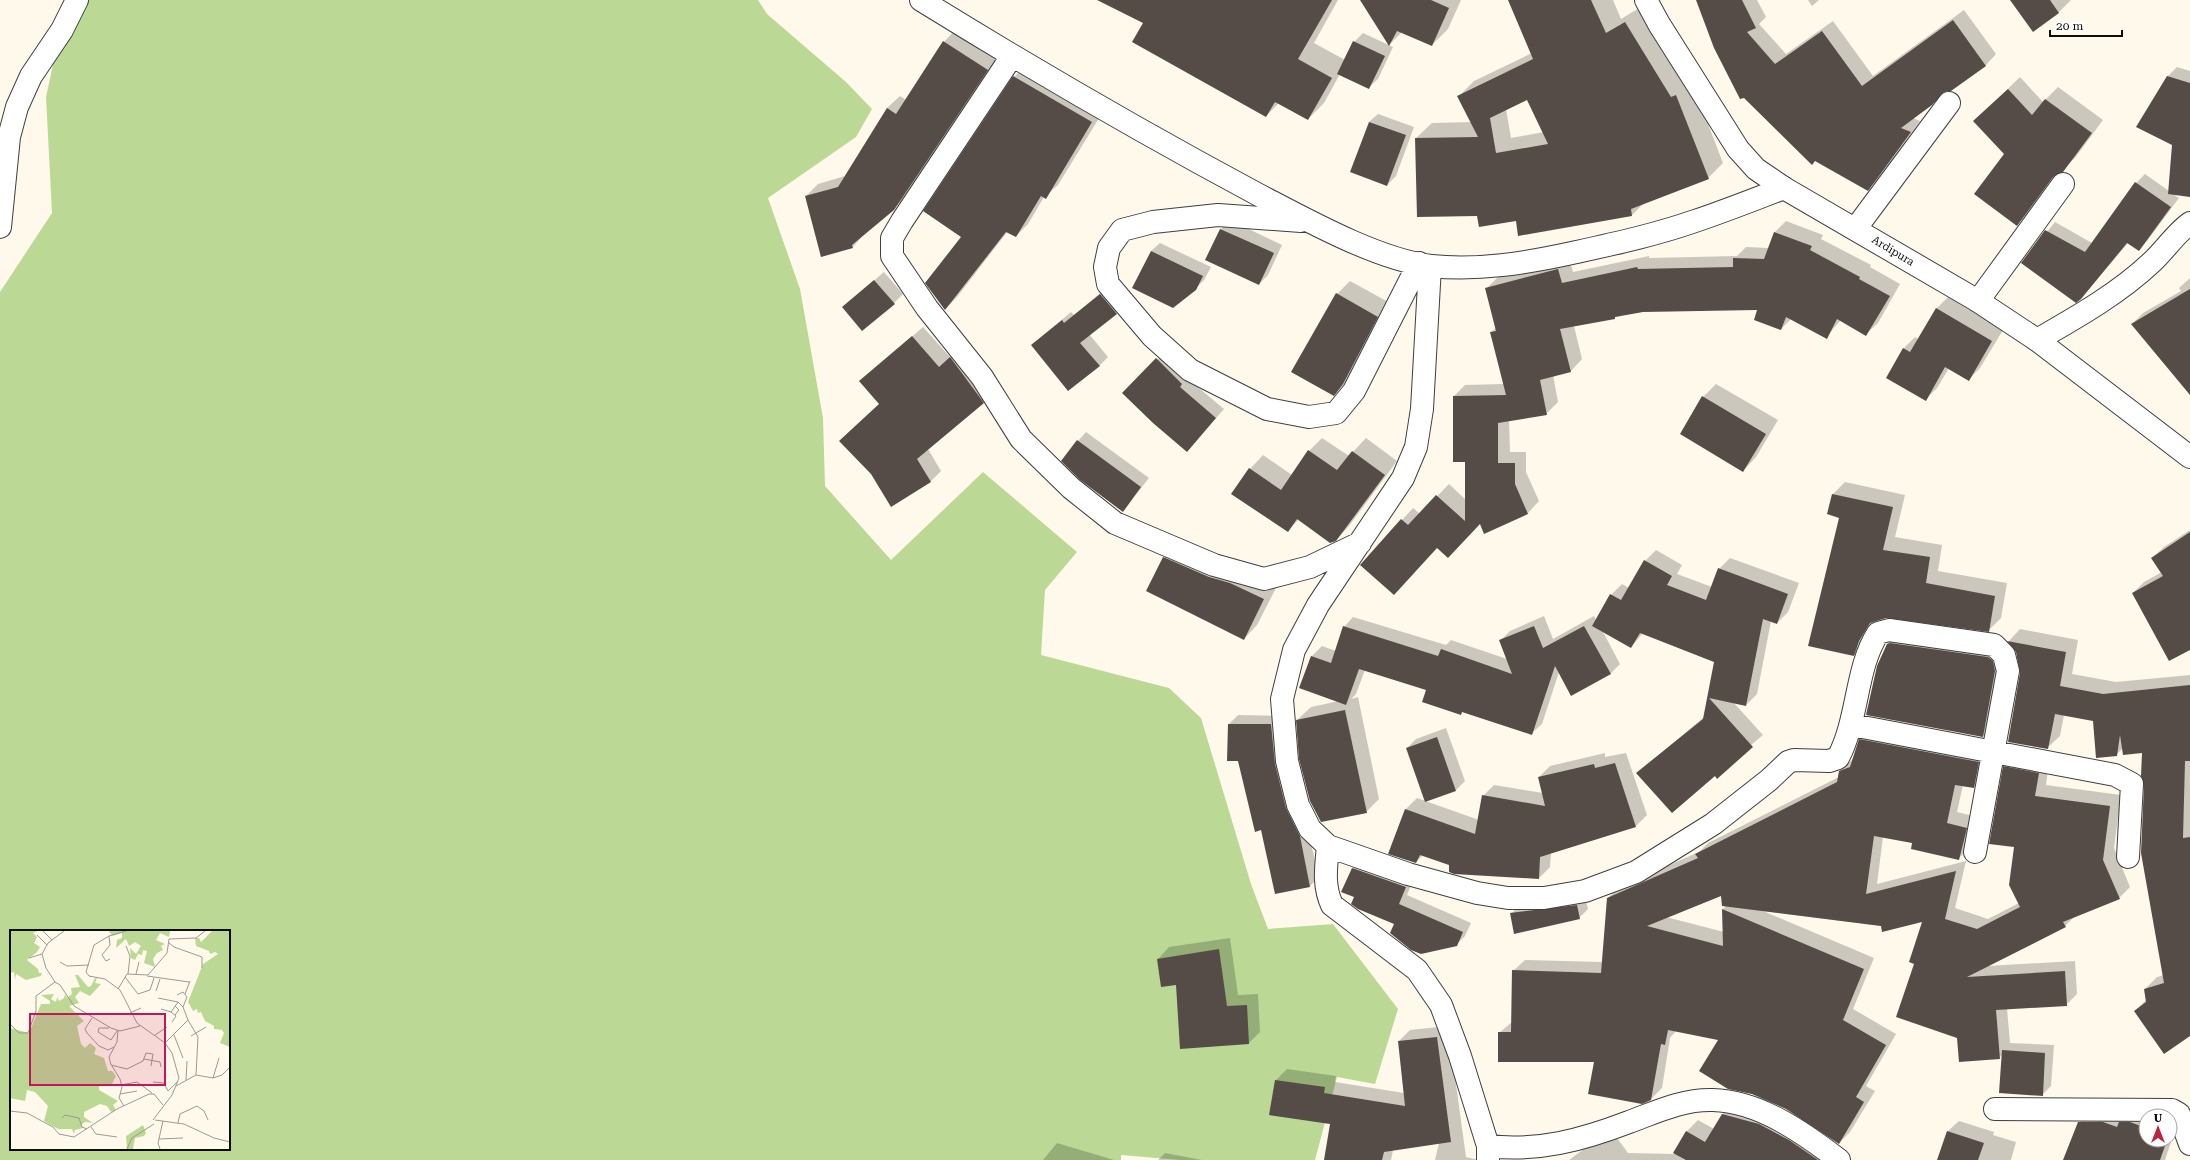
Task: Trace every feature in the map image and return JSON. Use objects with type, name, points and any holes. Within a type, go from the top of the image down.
[{"type":"street","points":[[0,227],[9,137],[17,107],[31,76],[62,30],[77,0]]},
{"type":"street","points":[[922,0],[1012,56],[1200,164],[1310,222],[1370,248],[1425,265],[1470,267],[1537,261],[1610,245],[1695,221],[1784,188]]},
{"type":"street","name":"Ardipura","points":[[1646,0],[1659,24],[1738,149],[1756,169],[1784,188],[1856,228],[1978,301],[2037,340],[2190,457]]},
{"type":"street","points":[[1012,56],[892,238],[892,256],[926,308],[982,377],[1021,439],[1071,488],[1116,523],[1214,565],[1264,579],[1310,567],[1361,542]]},
{"type":"street","points":[[1856,228],[1949,103]]},
{"type":"street","points":[[1978,301],[2063,184]]},
{"type":"street","points":[[1310,222],[1218,215],[1153,222],[1122,230],[1109,248],[1105,267],[1108,284],[1152,336],[1190,370],[1267,409],[1309,417],[1336,413],[1354,391],[1425,265]]},
{"type":"street","points":[[2037,340],[2090,310],[2127,282],[2152,262],[2180,230],[2190,223]]},
{"type":"street","points":[[1425,265],[1422,409],[1416,447],[1403,478],[1318,605],[1294,650],[1282,699],[1287,761],[1298,805],[1310,829],[1328,846],[1408,874],[1477,893],[1508,898],[1544,898],[1585,891],[1636,872],[1713,824],[1769,780],[1788,762],[1794,760],[1834,760],[1844,746],[1852,725],[1870,645],[1878,633],[1889,630],[1906,631],[1994,645],[2004,655],[2008,671],[1992,752],[1975,852]]},
{"type":"street","points":[[1852,725],[2115,775],[2132,784],[2128,857]]},
{"type":"street","points":[[1328,846],[1325,880],[1327,894],[1332,905],[1417,970],[1441,1004],[1460,1056],[1488,1153],[1511,1149],[1538,1148],[1576,1141],[1679,1104],[1713,1100],[1748,1106],[1785,1123],[1839,1160]]},
{"type":"street","points":[[1995,1109],[2172,1110],[2179,1114],[2190,1144]]},
{"type":"green space","points":[[67,0],[758,0],[767,14],[846,82],[872,109],[856,137],[768,198],[800,289],[823,418],[825,486],[891,560],[983,472],[1077,552],[1045,590],[1041,655],[1169,688],[1201,718],[1251,884],[1268,929],[1333,924],[1398,1009],[1375,1084],[1337,1077],[1315,1160],[1180,1160],[1121,1155],[1121,1160],[0,1160],[0,292],[52,213],[46,97]]},
{"type":"building","points":[[1097,0],[1332,0],[1298,59],[1332,78],[1308,120],[1275,102],[1266,117],[1132,42],[1143,23]]},
{"type":"building","points":[[1360,0],[1431,0],[1449,8],[1432,46],[1397,31],[1389,46]]},
{"type":"building","points":[[1508,0],[1591,0],[1606,33],[1625,22],[1671,97],[1676,95],[1709,179],[1631,209],[1632,216],[1518,236],[1516,221],[1479,227],[1477,216],[1417,217],[1415,138],[1478,137],[1457,96],[1533,59]],"holes":[[[1527,100],[1548,144],[1496,153],[1490,118]]]},
{"type":"building","points":[[1696,0],[1742,0],[1756,28],[1747,32],[1775,64],[1822,31],[1862,86],[1953,20],[1986,66],[1951,91],[1944,92],[1932,105],[1901,128],[1911,132],[1868,191],[1815,161],[1812,165],[1744,98],[1740,99],[1714,48]]},
{"type":"building","points":[[2010,0],[2050,0],[2059,13],[2033,32]]},
{"type":"building","points":[[943,41],[988,70],[894,210],[852,245],[853,248],[821,257],[805,196],[838,187],[887,108],[896,114]]},
{"type":"building","points":[[1353,41],[1385,56],[1369,89],[1337,74]]},
{"type":"building","points":[[1013,76],[1092,122],[1046,199],[1041,196],[1016,237],[1006,232],[945,310],[925,283],[961,237],[923,211]]},
{"type":"building","points":[[2167,76],[2190,83],[2190,197],[2168,194],[2172,145],[2136,127]]},
{"type":"building","points":[[2008,89],[2032,115],[2045,99],[2092,133],[2063,172],[2053,177],[2017,226],[1974,194],[2004,154],[1973,121]]},
{"type":"building","points":[[1369,122],[1406,135],[1387,186],[1350,172]]},
{"type":"building","points":[[2135,182],[2171,207],[2139,251],[2127,243],[2081,299],[2076,303],[2021,263],[2045,230],[2085,252]]},
{"type":"building","points":[[1220,229],[1274,253],[1259,285],[1205,260]]},
{"type":"building","points":[[1774,232],[1812,246],[1810,250],[1860,277],[1859,279],[1890,296],[1866,336],[1837,319],[1827,339],[1786,317],[1781,330],[1754,320],[1757,310],[1643,312],[1615,317],[1615,319],[1560,329],[1571,372],[1540,380],[1547,415],[1498,423],[1498,463],[1515,463],[1515,484],[1528,514],[1484,534],[1480,524],[1448,558],[1437,548],[1394,595],[1360,565],[1401,519],[1408,525],[1436,495],[1465,521],[1465,462],[1453,462],[1453,396],[1506,395],[1490,332],[1496,331],[1485,288],[1558,269],[1562,283],[1637,267],[1638,269],[1733,267],[1733,258],[1764,259]]},
{"type":"building","points":[[1151,251],[1203,276],[1196,290],[1173,308],[1132,288]]},
{"type":"building","points":[[874,280],[895,304],[862,331],[842,307]]},
{"type":"building","points":[[2190,289],[2190,395],[2131,324]]},
{"type":"building","points":[[1336,293],[1378,317],[1343,384],[1334,396],[1291,372]]},
{"type":"building","points":[[1100,294],[1117,314],[1080,343],[1100,366],[1068,391],[1031,345],[1062,320],[1064,323]]},
{"type":"building","points":[[1936,308],[1992,341],[1969,381],[1945,367],[1926,401],[1886,378],[1903,348],[1910,352]]},
{"type":"building","points":[[912,336],[939,367],[950,357],[984,403],[917,459],[931,482],[891,507],[871,474],[839,441],[879,404],[859,381]]},
{"type":"building","points":[[1156,358],[1182,384],[1180,387],[1216,418],[1187,452],[1153,423],[1122,393]]},
{"type":"building","points":[[1702,396],[1766,434],[1743,472],[1680,434]]},
{"type":"building","points":[[1077,440],[1141,487],[1123,512],[1079,479],[1061,461]]},
{"type":"building","points":[[1308,450],[1337,470],[1352,451],[1385,475],[1336,541],[1330,543],[1297,519],[1288,532],[1231,494],[1249,468],[1281,490]]},
{"type":"building","points":[[1832,494],[1893,507],[1883,550],[1930,557],[1926,583],[1995,596],[1989,632],[1886,618],[1870,623],[1859,641],[1854,656],[1808,646],[1839,518],[1827,514]]},
{"type":"building","points":[[2190,532],[2190,650],[2169,661],[2132,593],[2163,576],[2151,558]]},
{"type":"building","points":[[1163,557],[1209,577],[1230,583],[1264,599],[1244,640],[1146,591]]},
{"type":"building","points":[[1644,560],[1672,576],[1667,585],[1706,600],[1718,568],[1788,594],[1777,624],[1763,619],[1746,706],[1709,698],[1753,747],[1717,779],[1715,776],[1672,813],[1636,773],[1703,719],[1714,662],[1640,633],[1631,648],[1592,626],[1610,594],[1621,600]]},
{"type":"building","points":[[1343,626],[1438,656],[1441,649],[1512,674],[1499,640],[1534,626],[1543,648],[1584,626],[1611,674],[1571,696],[1555,666],[1532,735],[1462,712],[1461,715],[1422,702],[1426,690],[1359,669],[1346,705],[1299,688],[1311,656],[1331,663]]},
{"type":"building","points":[[2007,641],[2066,652],[2060,686],[2103,694],[2190,685],[2190,761],[2185,761],[2183,838],[2190,837],[2190,1036],[2164,1054],[2134,1011],[2146,1002],[2144,989],[2164,983],[2141,853],[2144,785],[2141,776],[2142,753],[2123,755],[2120,735],[2117,756],[2096,758],[2093,721],[2055,714],[2048,749],[2008,742],[2020,673],[2016,652]]},
{"type":"building","points":[[1890,643],[1988,657],[1993,661],[1995,671],[1983,737],[1866,715],[1877,666],[1887,644]]},
{"type":"building","points":[[1345,710],[1367,813],[1321,822],[1310,801],[1299,759],[1296,720]]},
{"type":"building","points":[[1228,724],[1271,724],[1275,764],[1286,808],[1300,836],[1310,887],[1275,894],[1261,830],[1255,832],[1238,761],[1227,761]]},
{"type":"building","points":[[1437,737],[1456,791],[1425,802],[1406,748]]},
{"type":"building","points":[[1859,739],[1979,762],[1974,788],[1955,785],[1947,823],[1967,828],[1959,860],[1911,849],[1912,843],[1874,836],[1866,894],[1956,871],[1945,919],[1977,929],[2020,907],[2009,885],[2014,847],[1989,844],[2003,766],[2039,773],[2035,796],[2110,806],[2103,860],[2120,899],[2063,922],[2066,927],[1967,977],[2065,971],[2067,1006],[1996,1010],[2000,1059],[1959,1062],[1957,1038],[1896,1017],[1914,964],[1909,962],[1922,922],[1882,932],[1881,926],[1722,906],[1721,896],[1647,926],[1723,946],[1722,909],[1864,969],[1843,1020],[1886,1045],[1856,1097],[1864,1102],[1839,1144],[1786,1109],[1752,1094],[1728,1089],[1699,1071],[1718,1040],[1668,1030],[1665,1045],[1661,1044],[1651,1100],[1642,1104],[1588,1094],[1594,1062],[1498,1062],[1498,1032],[1511,1032],[1512,970],[1601,973],[1607,898],[1698,858],[1695,854],[1837,782],[1839,771],[1850,767]]},
{"type":"building","points":[[1615,763],[1636,827],[1540,857],[1539,879],[1454,874],[1449,872],[1449,865],[1420,855],[1416,863],[1388,854],[1405,809],[1475,834],[1482,795],[1545,806],[1538,777],[1594,764],[1595,768]]},
{"type":"building","points":[[1352,868],[1406,887],[1399,904],[1463,932],[1457,946],[1421,954],[1411,950],[1390,933],[1394,924],[1358,909],[1351,904],[1354,897],[1341,892]]},
{"type":"building","points":[[1577,905],[1580,919],[1514,934],[1510,913]]},
{"type":"building","points":[[1219,949],[1227,1006],[1247,1005],[1249,1044],[1180,1049],[1176,985],[1161,987],[1157,959]]},
{"type":"building","points":[[1437,1037],[1451,1142],[1384,1152],[1382,1160],[1324,1160],[1330,1124],[1269,1115],[1275,1080],[1325,1087],[1324,1093],[1405,1106],[1398,1041]]},
{"type":"building","points":[[2002,1050],[2045,1053],[2043,1096],[1999,1093]]},
{"type":"building","points":[[1722,1114],[1759,1124],[1789,1140],[1818,1160],[1686,1160],[1673,1153],[1686,1131],[1705,1142]]},
{"type":"building","points":[[2078,1122],[2103,1122],[2117,1127],[2119,1122],[2130,1122],[2138,1125],[2138,1148],[2164,1148],[2160,1160],[2063,1160]]},
{"type":"building","points":[[1947,1131],[1984,1143],[1978,1160],[1937,1160]]}]
